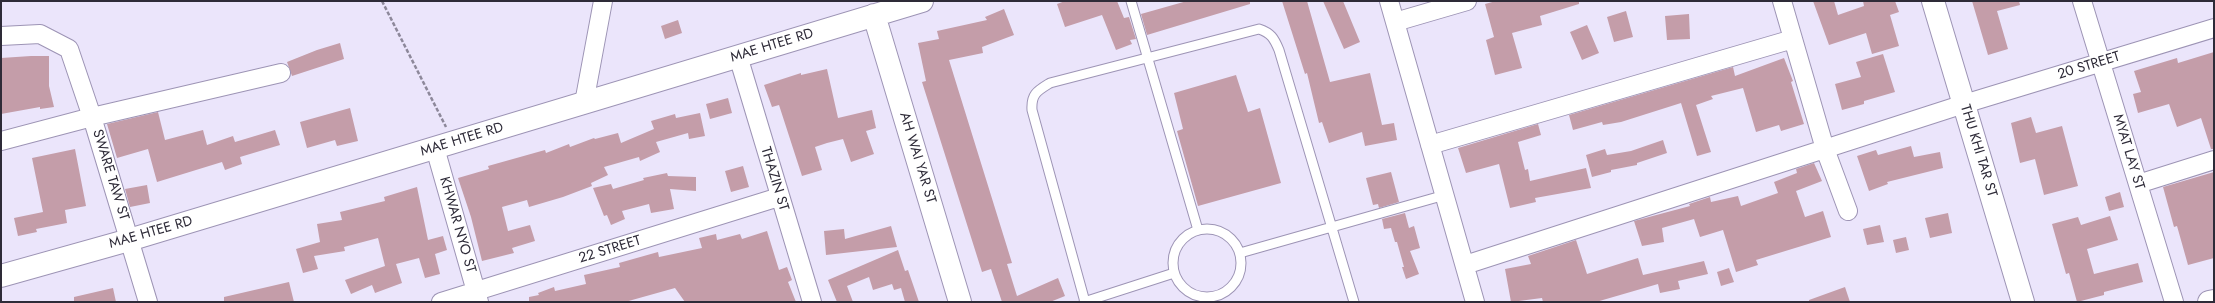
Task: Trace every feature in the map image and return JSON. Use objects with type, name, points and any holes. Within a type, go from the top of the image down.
[{"type":"street","points":[[584,103],[603,1]]},
{"type":"street","name":"MAE HTEE RD","points":[[1,276],[129,240],[922,1]]},
{"type":"street","points":[[1389,1],[1475,302]]},
{"type":"street","points":[[1395,22],[1466,1]]},
{"type":"street","points":[[1782,1],[1825,149],[1848,211]]},
{"type":"street","name":"THU KHI TAR ST","points":[[1933,1],[2024,302]]},
{"type":"street","name":"MYAT LAY ST","points":[[2082,1],[2174,302]]},
{"type":"street","name":"AH WAI YAR ST","points":[[874,15],[960,302]]},
{"type":"street","name":"20 STREET","points":[[1465,264],[1964,104],[2214,28]]},
{"type":"street","name":"SWARE TAW ST","points":[[1,36],[40,34],[69,49],[92,117],[148,302]]},
{"type":"street","points":[[1430,145],[1793,39]]},
{"type":"street","name":"THAZIN ST","points":[[738,56],[779,197],[812,302]]},
{"type":"street","points":[[1,142],[92,117],[281,73]]},
{"type":"street","name":"KHWAR NYO ST","points":[[444,145],[478,297]]},
{"type":"street","points":[[2138,184],[2214,160]]},
{"type":"street","name":"22 STREET","points":[[441,302],[478,297],[779,197]]},
{"type":"street","points":[[2209,302],[2214,301]]},
{"type":"lane","points":[[1131,1],[1198,230]]},
{"type":"lane","points":[[1174,273],[1084,302],[1032,110],[1032,99],[1036,92],[1050,83],[1259,29],[1268,32],[1274,38],[1279,50],[1354,302]]},
{"type":"lane","points":[[1240,253],[1445,195]]},
{"type":"lane","points":[[1207,229],[1224,233],[1234,242],[1240,253],[1241,271],[1238,279],[1218,299],[1191,293],[1184,288],[1174,273],[1173,264],[1177,247],[1190,234],[1198,230],[1207,229]]},
{"type":"path","points":[[382,1],[444,145]]},
{"type":"building","points":[[1065,1],[1117,1],[1124,18],[1129,17],[1136,39],[1130,40],[1132,44],[1116,50],[1102,15],[1065,27],[1057,4]]},
{"type":"building","points":[[1187,1],[1250,1],[1250,4],[1147,35],[1141,14]]},
{"type":"building","points":[[1282,1],[1307,1],[1330,82],[1370,73],[1382,125],[1394,123],[1397,140],[1365,146],[1362,132],[1329,143],[1322,122],[1319,123],[1307,73],[1305,74]]},
{"type":"building","points":[[1323,1],[1343,1],[1360,42],[1344,49]]},
{"type":"building","points":[[1496,1],[1579,1],[1579,4],[1540,16],[1542,25],[1512,33],[1522,68],[1495,75],[1486,40],[1494,37],[1485,4]]},
{"type":"building","points":[[1813,1],[1834,1],[1838,15],[1864,6],[1863,1],[1895,1],[1899,12],[1890,15],[1899,46],[1872,54],[1866,33],[1829,45]]},
{"type":"building","points":[[1972,1],[2019,1],[2020,5],[1997,11],[2008,49],[1988,55]]},
{"type":"building","points":[[1004,9],[1014,35],[982,47],[983,53],[949,60],[1012,263],[1007,264],[1017,296],[1058,278],[1065,296],[1050,302],[1002,302],[991,269],[982,272],[922,82],[926,81],[918,43],[939,39],[937,31],[987,20],[985,17]]},
{"type":"building","points":[[1626,11],[1633,37],[1614,42],[1607,17]]},
{"type":"building","points":[[1689,14],[1690,39],[1667,40],[1665,16]]},
{"type":"building","points":[[678,20],[682,33],[665,39],[661,26]]},
{"type":"building","points":[[1587,25],[1599,53],[1582,60],[1570,32]]},
{"type":"building","points":[[340,43],[344,59],[292,76],[287,62]]},
{"type":"building","points":[[2214,52],[2214,149],[2211,149],[2201,118],[2177,127],[2169,104],[2138,113],[2133,94],[2141,92],[2134,71],[2177,58],[2178,63]]},
{"type":"building","points":[[1883,54],[1895,92],[1864,101],[1864,104],[1842,110],[1835,84],[1861,77],[1856,62]]},
{"type":"building","points":[[49,56],[49,86],[54,107],[40,109],[40,107],[1,114],[1,58]]},
{"type":"building","points":[[1784,58],[1793,81],[1791,82],[1804,124],[1781,131],[1779,125],[1756,132],[1743,88],[1711,96],[1713,99],[1696,105],[1711,152],[1697,156],[1681,103],[1621,122],[1603,125],[1602,122],[1573,130],[1569,115],[1733,67],[1735,76]]},
{"type":"building","points":[[827,69],[838,118],[872,110],[876,128],[866,131],[874,154],[851,162],[843,139],[827,143],[815,147],[822,170],[802,176],[779,105],[772,107],[764,85],[801,73],[801,75]]},
{"type":"building","points":[[1236,75],[1248,112],[1260,108],[1281,183],[1198,206],[1177,131],[1183,129],[1174,93]]},
{"type":"building","points":[[728,98],[732,113],[710,119],[706,104]]},
{"type":"building","points":[[350,108],[358,141],[337,146],[335,140],[307,148],[300,122]]},
{"type":"building","points":[[158,112],[165,140],[203,130],[207,145],[233,136],[235,142],[275,130],[280,145],[240,157],[242,164],[225,170],[222,162],[157,182],[148,149],[117,158],[107,124]]},
{"type":"building","points":[[700,113],[705,136],[689,139],[688,133],[656,142],[660,152],[640,161],[639,157],[604,167],[608,175],[591,183],[592,186],[563,197],[529,207],[527,200],[502,207],[508,231],[530,225],[535,241],[512,248],[514,253],[482,261],[471,217],[458,178],[489,169],[488,166],[545,150],[546,153],[569,144],[570,147],[594,138],[618,133],[621,143],[654,129],[651,121],[675,114],[676,118]]},
{"type":"building","points":[[2031,117],[2036,133],[2062,126],[2078,186],[2044,195],[2035,159],[2020,163],[2011,123]]},
{"type":"building","points":[[1538,124],[1541,135],[1518,142],[1525,170],[1528,169],[1530,181],[1586,168],[1591,188],[1535,198],[1536,202],[1510,208],[1499,164],[1466,173],[1458,148]]},
{"type":"building","points":[[1663,140],[1667,153],[1637,163],[1637,165],[1611,170],[1611,172],[1592,177],[1586,155],[1605,149],[1607,155],[1631,151]]},
{"type":"building","points":[[1911,146],[1914,157],[1940,152],[1943,168],[1887,182],[1888,184],[1869,191],[1857,156],[1876,150],[1878,155]]},
{"type":"building","points":[[75,149],[86,206],[65,210],[67,223],[36,229],[37,232],[18,236],[14,218],[43,212],[32,158]]},
{"type":"building","points":[[1814,163],[1822,181],[1796,191],[1805,217],[1823,211],[1831,237],[1756,260],[1758,265],[1736,272],[1723,230],[1700,237],[1694,219],[1662,228],[1664,242],[1642,246],[1634,221],[1690,206],[1689,204],[1710,197],[1711,202],[1738,196],[1741,206],[1778,193],[1774,182],[1797,173],[1796,169]]},
{"type":"building","points":[[743,166],[749,187],[731,192],[725,171]]},
{"type":"building","points":[[1391,172],[1399,202],[1379,208],[1378,204],[1373,205],[1366,178]]},
{"type":"building","points":[[2214,172],[2214,258],[2188,265],[2177,226],[2174,227],[2163,187]]},
{"type":"building","points":[[667,173],[668,176],[696,177],[696,191],[670,189],[674,209],[651,213],[649,204],[622,211],[625,219],[611,225],[607,215],[604,216],[593,188],[611,184],[613,189],[644,180],[643,178]]},
{"type":"building","points":[[147,185],[150,203],[130,207],[125,189]]},
{"type":"building","points":[[417,187],[428,240],[443,236],[447,250],[435,254],[440,274],[425,278],[419,258],[396,264],[402,283],[375,293],[372,285],[351,294],[345,280],[385,266],[378,238],[344,247],[345,251],[314,256],[318,269],[303,273],[296,249],[320,242],[317,224],[342,220],[340,212],[385,201],[384,197]]},
{"type":"building","points":[[2120,192],[2124,207],[2109,211],[2105,197]]},
{"type":"building","points":[[1405,213],[1409,228],[1414,226],[1420,248],[1410,251],[1419,274],[1406,279],[1397,242],[1395,242],[1391,228],[1384,229],[1382,219]]},
{"type":"building","points":[[1948,213],[1952,233],[1930,238],[1925,218]]},
{"type":"building","points":[[2110,216],[2118,240],[2087,249],[2094,274],[2138,263],[2143,282],[2104,292],[2104,295],[2077,302],[2069,273],[2066,274],[2052,224],[2078,217],[2081,225]]},
{"type":"building","points":[[1880,225],[1884,242],[1867,245],[1863,229]]},
{"type":"building","points":[[891,226],[897,247],[826,255],[824,231],[844,229],[845,239]]},
{"type":"building","points":[[767,231],[779,270],[787,267],[792,280],[788,282],[796,302],[685,302],[675,288],[625,302],[529,302],[529,297],[539,295],[538,293],[554,287],[555,291],[586,284],[584,275],[620,267],[619,263],[658,252],[659,257],[702,248],[699,238],[716,234],[717,240],[740,234],[742,239]]},
{"type":"building","points":[[1906,237],[1909,250],[1896,253],[1893,240]]},
{"type":"building","points":[[1576,240],[1587,274],[1638,258],[1643,275],[1704,261],[1708,274],[1678,281],[1680,289],[1660,293],[1658,284],[1596,302],[1543,302],[1542,298],[1511,302],[1505,269],[1531,264],[1528,256]]},
{"type":"building","points":[[898,250],[905,271],[908,270],[919,302],[905,302],[901,288],[894,290],[892,284],[873,290],[869,277],[847,286],[853,302],[837,302],[828,280]]},
{"type":"building","points":[[1729,268],[1734,282],[1721,286],[1717,272]]},
{"type":"building","points":[[289,282],[294,302],[224,302],[224,297]]},
{"type":"building","points":[[1845,287],[1850,302],[1809,302],[1809,300]]},
{"type":"building","points":[[113,288],[116,302],[74,302],[74,297]]}]
